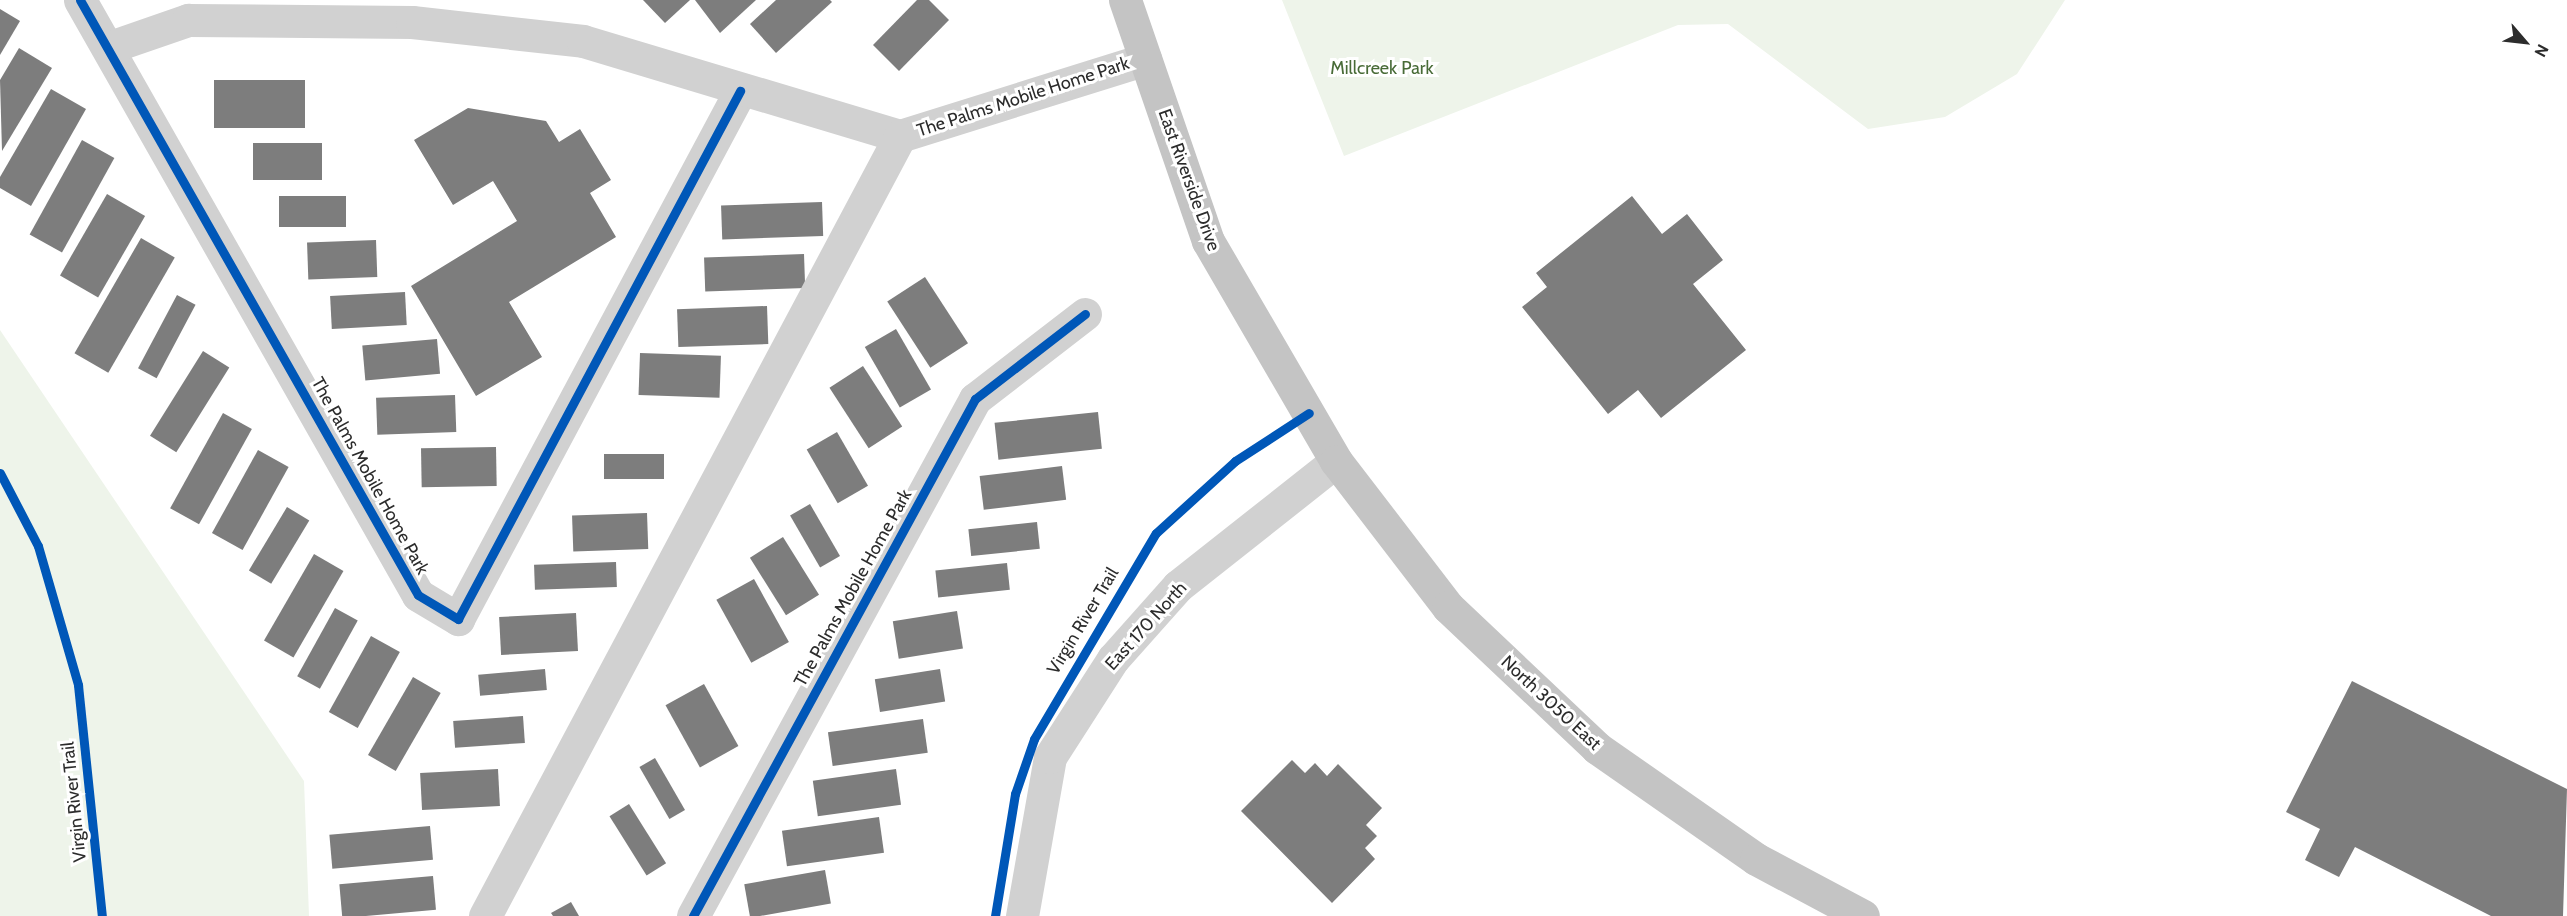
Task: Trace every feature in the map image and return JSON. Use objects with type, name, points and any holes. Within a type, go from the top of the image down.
[{"type":"main road","name":"East Riverside Drive","points":[[1125,0],[1208,241],[1309,413]]},
{"type":"main road","name":"North 3050 East","points":[[1309,413],[1336,461],[1448,607],[1597,748],[1756,859],[1863,916]]},
{"type":"street","name":"The Palms Mobile Home Park","points":[[80,0],[110,47],[418,595],[458,619],[740,91]]},
{"type":"street","name":"The Palms Mobile Home Park","points":[[110,47],[188,20],[412,22],[583,41],[740,91],[900,136],[1145,59]]},
{"type":"street","name":"The Palms Mobile Home Park","points":[[486,916],[900,136]]},
{"type":"street","name":"The Palms Mobile Home Park","points":[[693,916],[975,399],[1085,314]]},
{"type":"street","name":"East 170 North","points":[[1022,916],[1050,757],[1113,659],[1178,586],[1336,461]]},
{"type":"green space","name":"Millcreek Park","points":[[1282,0],[2065,0],[2017,74],[1945,117],[1868,129],[1728,24],[1678,25],[1344,156]]},
{"type":"green space","points":[[0,330],[304,781],[309,916],[0,916]]},
{"type":"building","points":[[643,0],[690,0],[665,23]]},
{"type":"building","points":[[695,0],[756,0],[720,33]]},
{"type":"building","points":[[776,0],[830,0],[832,2],[776,53],[750,24]]},
{"type":"building","points":[[917,0],[929,0],[949,20],[899,71],[873,45]]},
{"type":"building","points":[[0,9],[20,21],[0,55]]},
{"type":"building","points":[[19,48],[52,68],[2,151],[0,80]]},
{"type":"building","points":[[214,80],[305,80],[305,128],[214,128]]},
{"type":"building","points":[[51,89],[86,109],[31,206],[0,188],[0,177]]},
{"type":"building","points":[[468,108],[546,121],[559,142],[580,129],[611,180],[590,193],[616,237],[509,302],[542,357],[476,396],[411,286],[517,221],[493,181],[453,205],[414,140]]},
{"type":"building","points":[[82,140],[114,158],[62,252],[30,234]]},
{"type":"building","points":[[253,143],[322,143],[322,180],[253,180]]},
{"type":"building","points":[[107,194],[145,216],[98,297],[60,275]]},
{"type":"building","points":[[279,196],[346,196],[346,227],[279,227]]},
{"type":"building","points":[[1632,196],[1662,234],[1687,214],[1723,260],[1693,284],[1746,350],[1661,418],[1638,390],[1608,414],[1522,307],[1547,287],[1536,273]]},
{"type":"building","points":[[822,202],[823,236],[722,240],[721,206]]},
{"type":"building","points":[[141,238],[175,258],[108,373],[75,353]]},
{"type":"building","points":[[376,240],[377,277],[308,279],[307,242]]},
{"type":"building","points":[[804,254],[805,288],[705,291],[704,257]]},
{"type":"building","points":[[925,277],[968,343],[930,368],[887,302]]},
{"type":"building","points":[[405,292],[407,325],[332,329],[330,296]]},
{"type":"building","points":[[177,295],[196,305],[157,378],[138,368]]},
{"type":"building","points":[[767,306],[768,344],[678,347],[677,309]]},
{"type":"building","points":[[896,329],[931,390],[900,408],[865,347]]},
{"type":"building","points":[[437,339],[440,374],[365,380],[362,346]]},
{"type":"building","points":[[203,351],[229,367],[176,452],[150,436]]},
{"type":"building","points":[[640,353],[721,356],[719,398],[639,395]]},
{"type":"building","points":[[863,366],[902,426],[869,448],[829,388]]},
{"type":"building","points":[[455,395],[456,432],[377,435],[376,398]]},
{"type":"building","points":[[1098,412],[1102,449],[998,460],[995,423]]},
{"type":"building","points":[[223,413],[252,429],[199,524],[170,508]]},
{"type":"building","points":[[837,432],[868,486],[838,503],[807,449]]},
{"type":"building","points":[[496,447],[497,486],[422,487],[421,448]]},
{"type":"building","points":[[258,450],[289,467],[243,550],[212,533]]},
{"type":"building","points":[[604,454],[664,454],[664,479],[604,479]]},
{"type":"building","points":[[1062,466],[1066,500],[984,510],[980,476]]},
{"type":"building","points":[[810,504],[840,556],[820,567],[790,516]]},
{"type":"building","points":[[287,507],[309,520],[271,584],[249,570]]},
{"type":"building","points":[[647,513],[648,549],[573,552],[572,516]]},
{"type":"building","points":[[1037,522],[1040,549],[971,556],[968,529]]},
{"type":"building","points":[[783,537],[819,595],[786,615],[750,558]]},
{"type":"building","points":[[314,554],[343,571],[293,658],[264,641]]},
{"type":"building","points":[[616,562],[617,587],[535,590],[534,565]]},
{"type":"building","points":[[1007,563],[1010,590],[938,597],[935,571]]},
{"type":"building","points":[[754,579],[789,642],[751,663],[716,600]]},
{"type":"building","points":[[335,608],[358,621],[320,689],[297,676]]},
{"type":"building","points":[[957,611],[963,649],[899,659],[893,621]]},
{"type":"building","points":[[576,613],[578,651],[501,655],[499,617]]},
{"type":"building","points":[[371,636],[400,652],[358,728],[329,712]]},
{"type":"building","points":[[545,669],[547,690],[480,696],[478,675]]},
{"type":"building","points":[[940,669],[945,702],[880,712],[875,679]]},
{"type":"building","points":[[413,677],[441,693],[396,771],[368,755]]},
{"type":"building","points":[[2352,681],[2567,789],[2563,916],[2491,916],[2355,847],[2339,877],[2305,860],[2320,829],[2286,812]]},
{"type":"building","points":[[704,684],[738,746],[700,767],[666,705]]},
{"type":"building","points":[[523,716],[525,743],[455,748],[453,721]]},
{"type":"building","points":[[923,719],[928,753],[833,766],[828,732]]},
{"type":"building","points":[[655,758],[685,810],[669,819],[639,767]]},
{"type":"building","points":[[1292,760],[1305,773],[1315,763],[1327,776],[1338,764],[1382,808],[1366,825],[1377,836],[1365,848],[1375,859],[1332,903],[1241,811]]},
{"type":"building","points":[[498,769],[500,806],[422,810],[420,773]]},
{"type":"building","points":[[896,769],[901,805],[818,816],[813,781]]},
{"type":"building","points":[[629,804],[666,863],[647,876],[609,816]]},
{"type":"building","points":[[879,817],[884,853],[787,866],[782,831]]},
{"type":"building","points":[[430,826],[433,860],[332,869],[329,835]]},
{"type":"building","points":[[825,870],[831,903],[750,916],[744,884]]},
{"type":"building","points":[[433,876],[436,910],[342,916],[339,884]]},
{"type":"building","points":[[571,902],[579,916],[553,916],[551,913]]},
{"type":"cycle path","points":[[80,0],[418,595],[458,619],[740,91]]},
{"type":"cycle path","points":[[693,916],[975,399],[1085,314]]},
{"type":"cycle path","name":"Virgin River Trail","points":[[995,916],[1015,794],[1034,739],[1156,533],[1235,461],[1309,413]]},
{"type":"cycle path","name":"Virgin River Trail","points":[[0,473],[38,546],[78,685],[102,916]]}]
